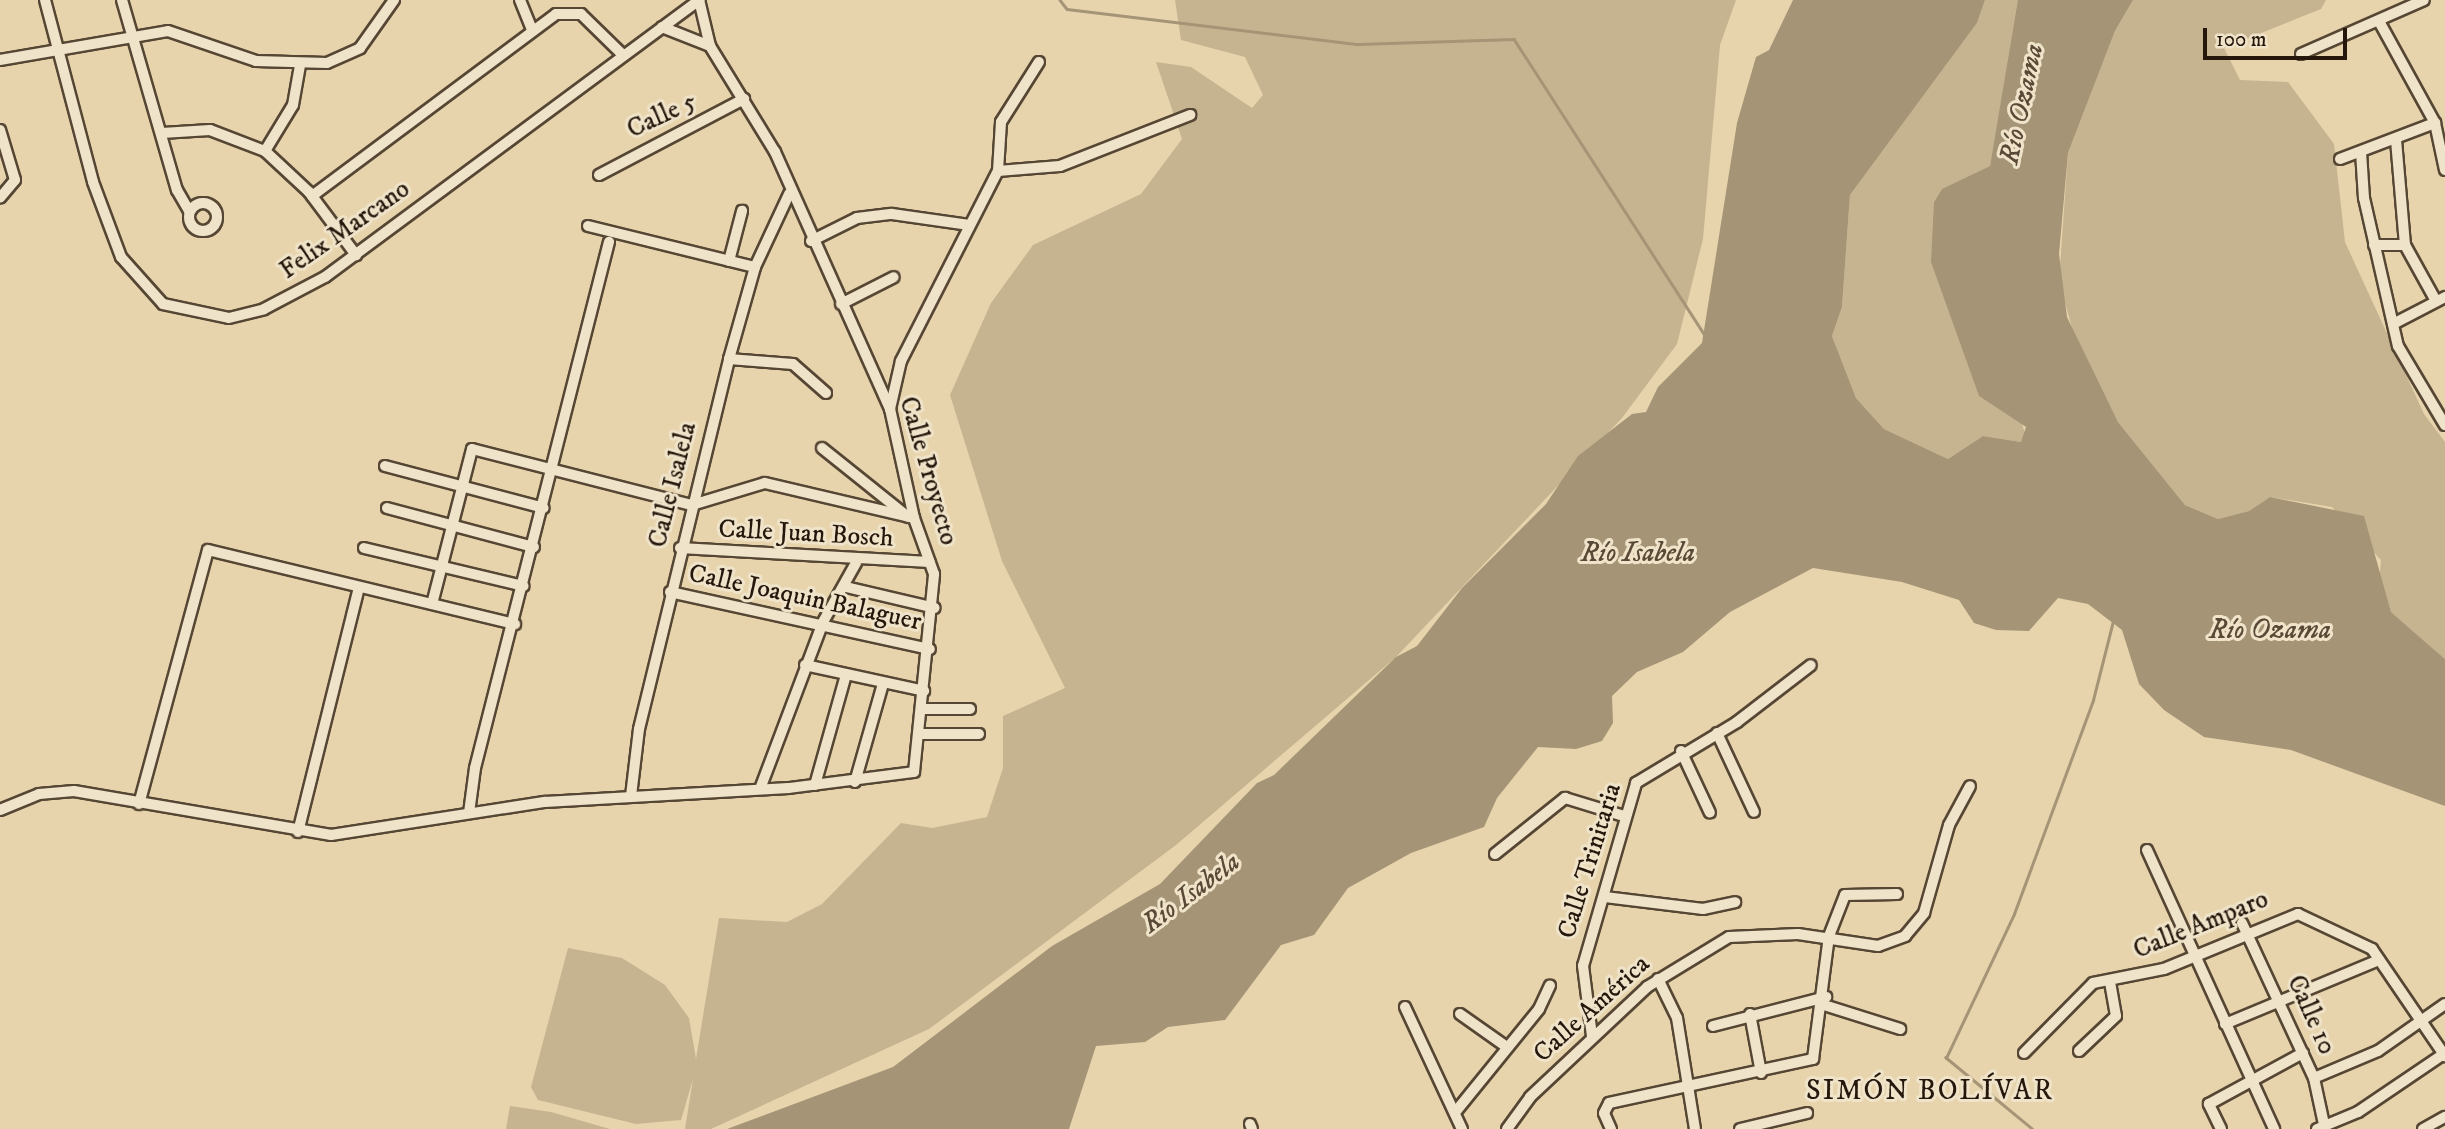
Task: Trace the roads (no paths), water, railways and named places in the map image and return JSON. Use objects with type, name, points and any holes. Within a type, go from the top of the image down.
[{"type":"street","name":"Felix Marcano","points":[[45,0],[107,226],[141,285],[163,304],[229,318],[299,292],[356,255],[622,54],[699,0]]},
{"type":"street","points":[[122,0],[162,134],[189,211]]},
{"type":"street","points":[[0,60],[57,48],[179,33],[256,61],[300,67],[360,48],[394,0]]},
{"type":"street","points":[[520,0],[531,30]]},
{"type":"street","name":"Calle Proyecto","points":[[699,0],[710,46],[775,152],[789,194],[890,409],[911,518],[930,562],[935,608],[917,768],[910,776],[855,782]]},
{"type":"street","points":[[2301,54],[2381,23],[2424,0]]},
{"type":"street","points":[[312,196],[531,30],[573,11],[599,26],[622,54]]},
{"type":"street","points":[[2381,23],[2435,123],[2445,170]]},
{"type":"street","points":[[662,27],[710,46]]},
{"type":"street","points":[[890,409],[901,361],[998,171],[1001,122],[1038,62]]},
{"type":"street","points":[[265,151],[293,105],[300,67]]},
{"type":"street","name":"Calle 5","points":[[599,175],[744,99]]},
{"type":"street","points":[[998,171],[1060,166],[1190,116]]},
{"type":"street","points":[[2340,159],[2435,123]]},
{"type":"street","points":[[0,130],[2,150],[15,180],[0,198]]},
{"type":"street","points":[[162,134],[210,130],[265,151],[312,196],[356,255]]},
{"type":"street","points":[[2393,324],[2440,299],[2405,245],[2396,140]]},
{"type":"street","points":[[2361,152],[2374,245],[2398,346],[2442,417]]},
{"type":"street","name":"Calle Isalela","points":[[631,796],[670,592],[729,359],[755,267],[789,194]]},
{"type":"street","points":[[729,261],[742,211]]},
{"type":"street","points":[[811,241],[857,218],[892,214],[969,225]]},
{"type":"street","points":[[588,226],[755,267]]},
{"type":"street","points":[[468,813],[609,242]]},
{"type":"street","points":[[2374,245],[2405,245]]},
{"type":"street","points":[[841,304],[894,277]]},
{"type":"street","points":[[729,359],[793,364],[826,393]]},
{"type":"street","points":[[822,448],[911,518]]},
{"type":"street","points":[[432,604],[472,449],[692,505],[765,483],[911,518]]},
{"type":"street","points":[[386,466],[544,508]]},
{"type":"street","points":[[387,508],[534,547]]},
{"type":"street","points":[[364,548],[524,586]]},
{"type":"street","name":"Calle Juan Bosch","points":[[680,548],[856,563],[930,562]]},
{"type":"street","points":[[139,804],[208,550],[515,624]]},
{"type":"street","points":[[760,789],[823,622],[846,587],[856,563]]},
{"type":"street","points":[[846,587],[935,608]]},
{"type":"street","points":[[298,832],[359,588]]},
{"type":"street","name":"Calle Joaquin Balaguer","points":[[670,592],[823,622],[930,649]]},
{"type":"street","points":[[805,665],[924,691]]},
{"type":"street","name":"Calle Trinitaria","points":[[1592,1035],[1583,966],[1605,897],[1624,816],[1645,772],[1717,733],[1811,665]]},
{"type":"street","points":[[816,785],[846,675]]},
{"type":"street","points":[[0,810],[52,791],[298,832],[368,833],[468,813],[631,796],[855,782],[883,684]]},
{"type":"street","points":[[922,709],[970,709]]},
{"type":"street","points":[[1717,733],[1754,812]]},
{"type":"street","points":[[920,734],[979,734]]},
{"type":"street","points":[[1681,751],[1710,813]]},
{"type":"street","name":"Calle América","points":[[1507,1129],[1592,1035],[1658,979],[1729,937],[1829,936],[1888,946],[1924,913],[1949,825],[1970,786]]},
{"type":"street","points":[[1495,854],[1565,798],[1624,816]]},
{"type":"street","points":[[2147,850],[2199,956],[2249,1081],[2274,1129]]},
{"type":"street","points":[[1611,1129],[1604,1113],[1609,1103],[1643,1092],[1808,1063],[1815,1054],[1825,1001],[1829,936],[1846,894],[1897,894]]},
{"type":"street","points":[[1605,897],[1703,909],[1735,902]]},
{"type":"street","name":"Calle Amparo","points":[[2024,1053],[2085,989],[2199,956],[2298,914],[2365,943],[2444,1054]]},
{"type":"street","name":"Calle 10","points":[[2242,923],[2281,999],[2314,1078],[2322,1128]]},
{"type":"street","points":[[2225,1024],[2379,960]]},
{"type":"street","points":[[1658,979],[1674,1009],[1695,1129]]},
{"type":"street","points":[[2080,1051],[2116,1016],[2110,982]]},
{"type":"street","points":[[1457,1110],[1504,1045],[1539,1010],[1550,985]]},
{"type":"street","points":[[1713,1026],[1750,1014],[1825,1001],[1900,1029]]},
{"type":"street","points":[[2314,1078],[2378,1051],[2445,1004]]},
{"type":"street","points":[[1405,1007],[1457,1110],[1462,1129]]},
{"type":"street","points":[[1460,1014],[1504,1045]]},
{"type":"street","points":[[1750,1014],[1761,1073]]},
{"type":"street","points":[[2221,1129],[2209,1104],[2302,1053]]},
{"type":"street","points":[[2322,1128],[2358,1112],[2444,1054]]},
{"type":"street","points":[[1740,1129],[1807,1113]]},
{"type":"street","points":[[2423,1129],[2445,1116]]},
{"type":"water","points":[[1793,0],[1985,0],[1977,23],[1850,195],[1842,307],[1832,336],[1856,398],[1884,429],[1948,459],[1983,436],[2021,442],[2026,427],[1979,396],[1931,262],[1934,202],[1942,189],[1990,166],[2018,0],[2133,0],[2115,31],[2068,153],[2059,254],[2067,317],[2118,422],[2185,505],[2218,519],[2249,511],[2270,497],[2364,516],[2391,612],[2445,659],[2445,806],[2291,750],[2204,737],[2164,710],[2139,684],[2122,630],[2088,604],[2058,598],[2029,631],[1996,630],[1974,623],[1959,600],[1902,582],[1813,568],[1730,612],[1683,652],[1637,672],[1612,696],[1613,723],[1602,741],[1576,749],[1538,747],[1497,798],[1484,827],[1411,853],[1348,888],[1314,935],[1281,945],[1225,1020],[1168,1027],[1145,1042],[1096,1046],[1069,1129],[727,1129],[893,1067],[1052,946],[1160,884],[1257,783],[1274,775],[1396,657],[1417,646],[1462,588],[1546,504],[1578,456],[1632,414],[1646,412],[1658,387],[1702,343],[1737,123],[1756,57],[1769,50]]},
{"type":"waterway","points":[[1060,0],[1067,9],[1358,44],[1514,39],[1705,335]]},
{"type":"waterway","points":[[2032,1129],[1946,1058],[2014,914],[2093,700],[2113,621]]},
{"type":"district","name":"SIMÓN BOLÍVAR","points":[[1930,1091]]},
{"type":"water label","name":"Río Ozama","points":[[2022,104]]},
{"type":"water label","name":"Río Isabela","points":[[1638,553]]},
{"type":"water label","name":"Río Ozama","points":[[2270,630]]},
{"type":"water label","name":"Río Isabela","points":[[1191,893]]}]
